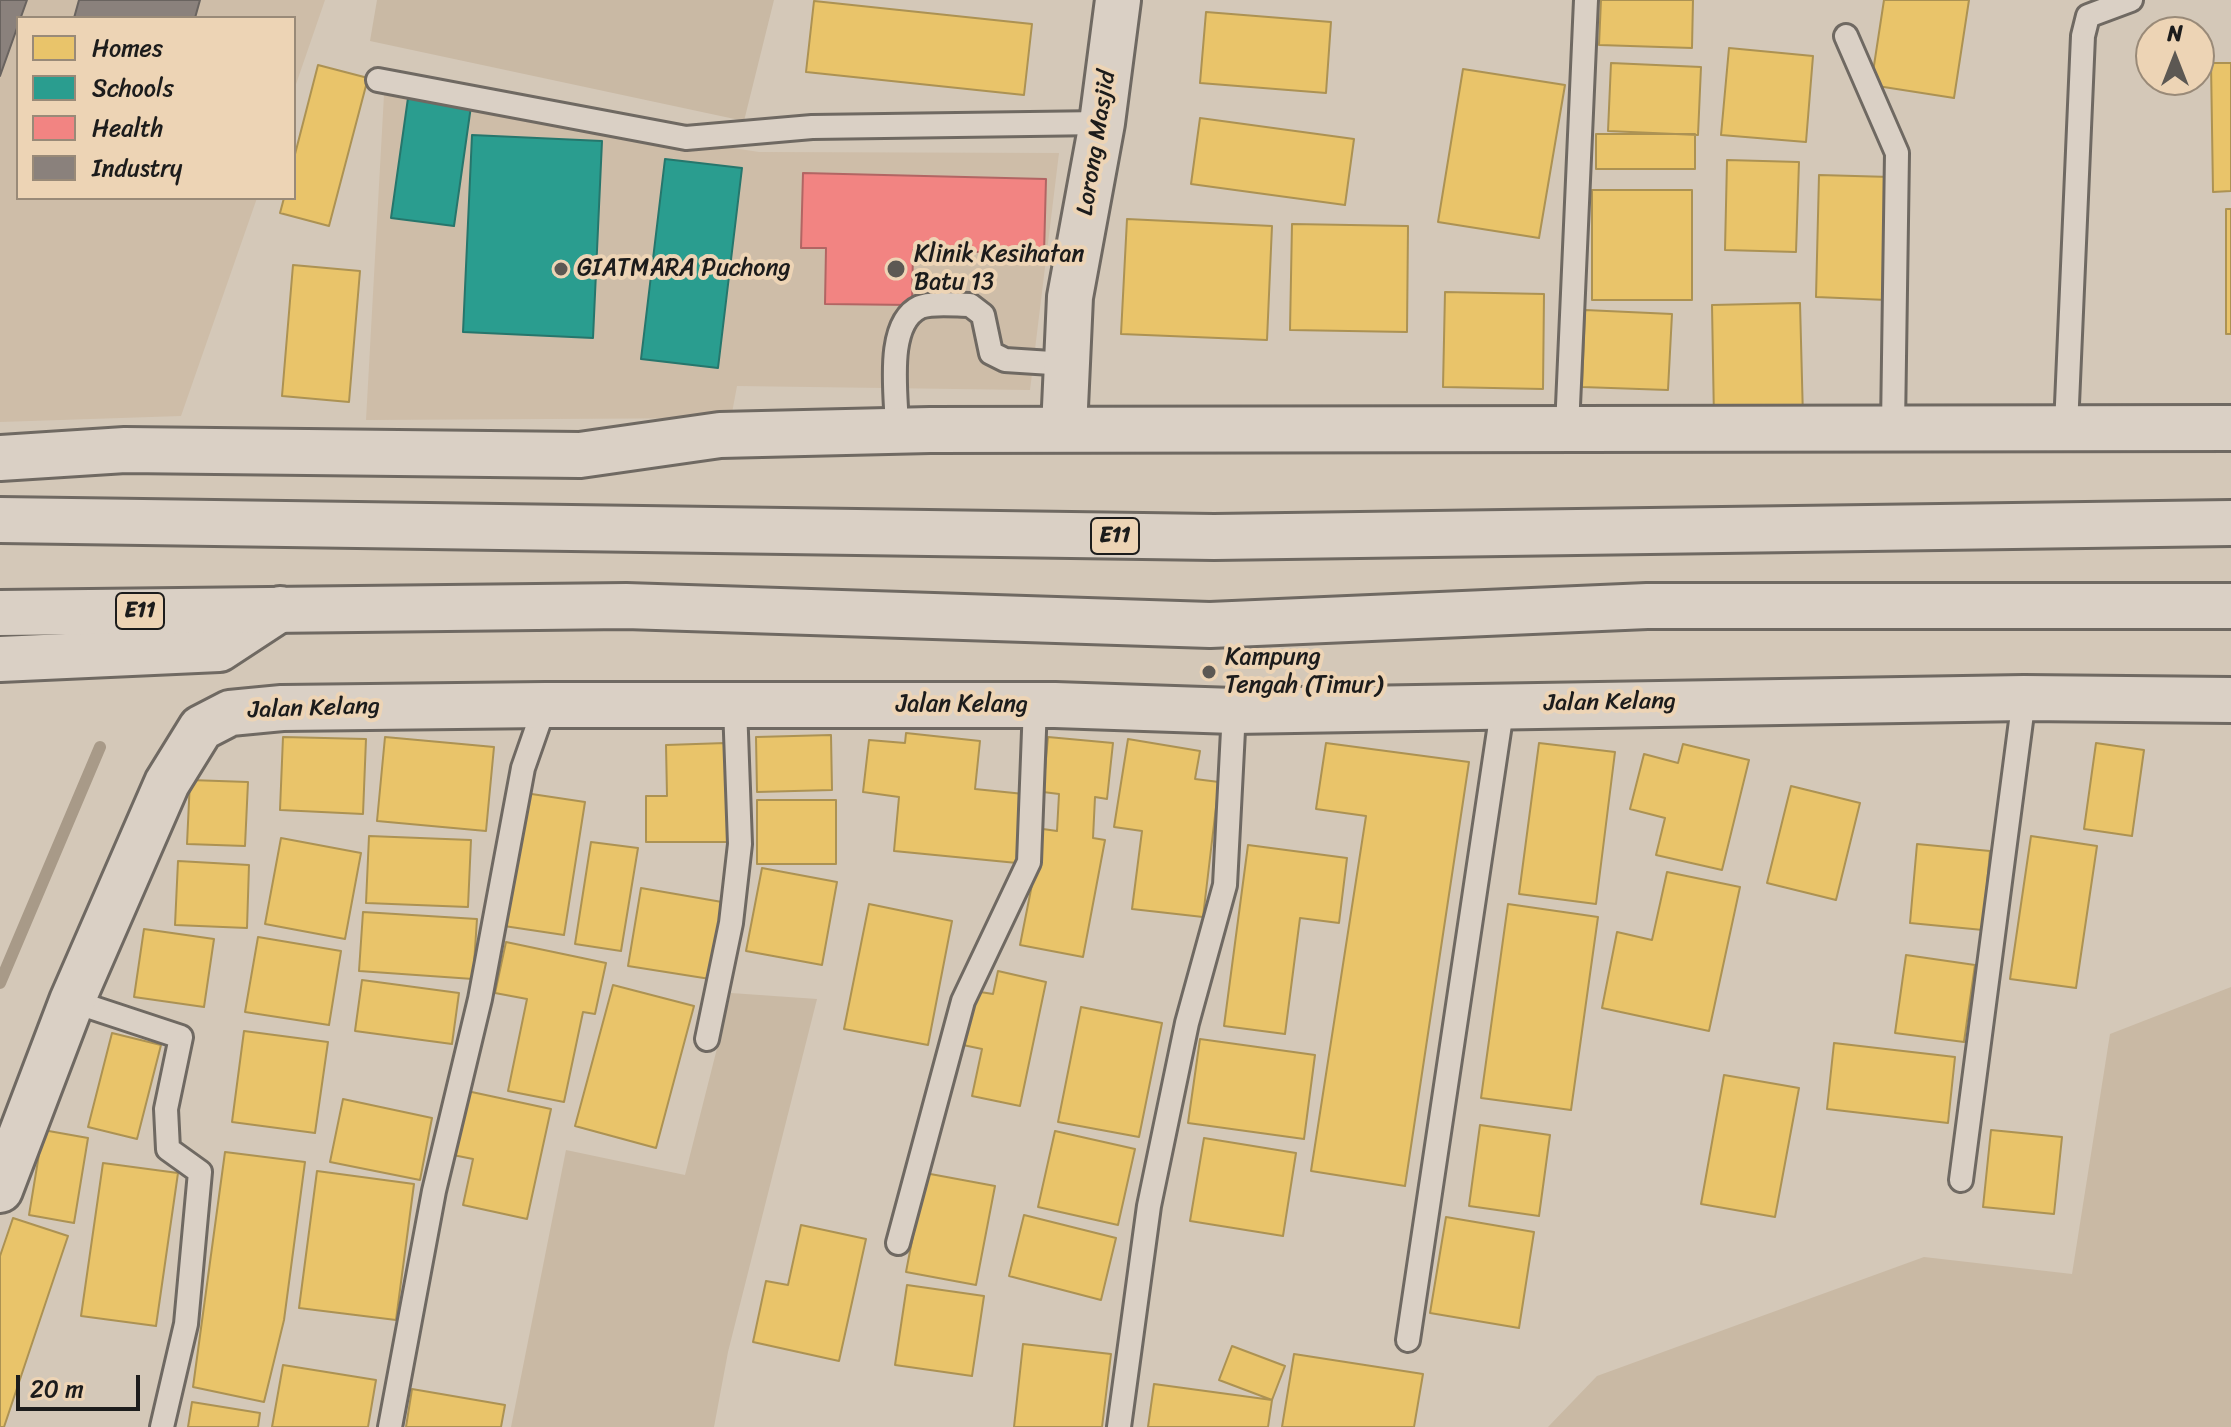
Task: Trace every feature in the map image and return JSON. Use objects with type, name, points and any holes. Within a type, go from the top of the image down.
[{"type":"main road","name":"Lorong Masjid","points":[[1064,429],[1070,297],[1102,123],[1118,0]]},
{"type":"main road","points":[[0,458],[125,450],[580,455],[720,435],[897,431],[1893,426],[2231,428]]},
{"type":"main road","name":"E11","points":[[0,520],[1214,537],[2231,523]]},
{"type":"main road","name":"E11","points":[[0,613],[626,606],[1210,625],[1647,606],[2231,606]]},
{"type":"main road","points":[[0,659],[219,649],[280,609]]},
{"type":"main road","name":"Jalan Kelang","points":[[0,1190],[72,1001],[167,783],[201,728],[230,713],[282,708],[545,705],[1035,705],[1234,711],[1503,704],[2024,698],[2231,700]]},
{"type":"lane","points":[[1567,428],[1586,0]]},
{"type":"lane","points":[[2066,427],[2083,36],[2088,16],[2131,0]]},
{"type":"lane","points":[[1846,36],[1897,153],[1893,426]]},
{"type":"lane","points":[[378,80],[686,138],[812,127],[1102,123]]},
{"type":"lane","points":[[897,431],[896,335],[904,319],[921,306],[970,305],[983,315],[991,353],[1005,360],[1067,364]]},
{"type":"lane","points":[[1961,1180],[2024,698]]},
{"type":"lane","points":[[1408,1340],[1503,704]]},
{"type":"lane","points":[[390,1427],[434,1191],[480,999],[523,768],[545,705]]},
{"type":"lane","points":[[898,1243],[963,1001],[1029,862],[1035,705]]},
{"type":"lane","points":[[707,1039],[731,923],[740,844],[735,706]]},
{"type":"lane","points":[[1119,1427],[1149,1206],[1187,1023],[1225,885],[1234,711]]},
{"type":"lane","points":[[72,1001],[181,1037],[166,1109],[168,1149],[200,1172],[186,1324],[162,1427]]},
{"type":"shaded area","points":[[0,0],[325,0],[296,84],[296,16],[16,16],[16,200],[256,200],[181,416],[0,422]]},
{"type":"shaded area","points":[[377,0],[774,0],[744,121],[370,41]]},
{"type":"shaded area","name":"GIATMARA Puchong","points":[[384,95],[759,152],[1059,153],[1030,390],[737,386],[731,418],[366,420]]},
{"type":"shaded area","points":[[2231,987],[2231,1427],[1548,1427],[1597,1376],[1924,1257],[2072,1274],[2110,1034]]},
{"type":"shaded area","points":[[731,993],[817,999],[728,1352],[714,1427],[511,1427],[566,1150],[685,1175]]},
{"type":"building: Homes","points":[[1601,0],[1693,0],[1692,48],[1599,45]]},
{"type":"building: Homes","points":[[1884,0],[1969,0],[1954,98],[1871,85]]},
{"type":"building: Homes","points":[[814,1],[1032,24],[1024,95],[806,72]]},
{"type":"building: Homes","points":[[1206,12],[1331,22],[1326,93],[1200,83]]},
{"type":"building: Homes","points":[[1729,48],[1813,56],[1806,142],[1721,135]]},
{"type":"building: Homes","points":[[1611,63],[1701,67],[1698,135],[1608,131]]},
{"type":"building: Homes","points":[[2215,63],[2231,63],[2231,191],[2213,192],[2212,96],[2215,96]]},
{"type":"building: Homes","points":[[318,65],[368,78],[329,226],[280,213],[283,200],[296,200],[296,150]]},
{"type":"building: Homes","points":[[1463,69],[1565,85],[1539,238],[1438,222]]},
{"type":"building: Homes","points":[[1200,118],[1354,139],[1345,205],[1191,184]]},
{"type":"building: Homes","points":[[1596,134],[1695,134],[1695,169],[1596,169]]},
{"type":"building: Homes","points":[[1727,160],[1799,162],[1796,252],[1725,250]]},
{"type":"building: Homes","points":[[1819,175],[1891,177],[1887,300],[1816,297]]},
{"type":"building: Homes","points":[[1592,190],[1692,190],[1692,300],[1592,300]]},
{"type":"building: Homes","points":[[2226,209],[2231,209],[2231,334],[2226,334]]},
{"type":"building: Homes","points":[[1127,219],[1272,226],[1267,340],[1121,334]]},
{"type":"building: Homes","points":[[1292,224],[1408,226],[1407,332],[1290,330]]},
{"type":"building: Homes","points":[[293,265],[360,271],[349,402],[282,396]]},
{"type":"building: Homes","points":[[1445,292],[1544,294],[1543,389],[1443,387]]},
{"type":"building: Homes","points":[[1800,303],[1803,418],[1714,420],[1712,305]]},
{"type":"building: Homes","points":[[1585,310],[1672,314],[1668,390],[1582,387]]},
{"type":"building: Homes","points":[[906,733],[980,741],[975,789],[1024,794],[1017,863],[894,851],[899,797],[863,792],[869,740],[905,743]]},
{"type":"building: Homes","points":[[831,735],[832,790],[757,792],[756,737]]},
{"type":"building: Homes","points":[[283,737],[366,739],[363,814],[280,810]]},
{"type":"building: Homes","points":[[385,737],[494,747],[486,831],[377,821]]},
{"type":"building: Homes","points":[[1048,737],[1113,743],[1107,799],[1095,797],[1093,838],[1105,840],[1083,957],[1020,945],[1043,829],[1057,831],[1059,794],[1043,792]]},
{"type":"building: Homes","points":[[1128,739],[1200,751],[1195,779],[1219,782],[1203,917],[1132,909],[1142,831],[1114,827]]},
{"type":"building: Homes","points":[[726,743],[731,842],[646,842],[646,796],[667,796],[666,745]]},
{"type":"building: Homes","points":[[1326,743],[1469,762],[1405,1186],[1311,1171],[1366,816],[1316,809]]},
{"type":"building: Homes","points":[[1539,743],[1615,752],[1596,904],[1519,894]]},
{"type":"building: Homes","points":[[2096,743],[2144,750],[2132,836],[2084,829]]},
{"type":"building: Homes","points":[[1683,744],[1749,760],[1722,870],[1656,855],[1665,818],[1630,809],[1644,754],[1678,763]]},
{"type":"building: Homes","points":[[190,780],[248,782],[245,846],[187,844]]},
{"type":"building: Homes","points":[[1791,786],[1860,803],[1836,900],[1767,883]]},
{"type":"building: Homes","points":[[525,793],[585,802],[564,935],[504,926]]},
{"type":"building: Homes","points":[[757,800],[836,800],[836,864],[757,864]]},
{"type":"building: Homes","points":[[369,836],[471,840],[468,907],[366,903]]},
{"type":"building: Homes","points":[[2031,836],[2097,846],[2076,988],[2010,979]]},
{"type":"building: Homes","points":[[281,838],[361,853],[345,939],[265,924]]},
{"type":"building: Homes","points":[[591,842],[638,848],[621,951],[575,944]]},
{"type":"building: Homes","points":[[1917,844],[1990,851],[1983,930],[1910,923]]},
{"type":"building: Homes","points":[[1248,845],[1347,858],[1339,923],[1300,918],[1285,1034],[1224,1026]]},
{"type":"building: Homes","points":[[178,861],[249,865],[247,928],[175,925]]},
{"type":"building: Homes","points":[[762,868],[837,882],[822,965],[746,951]]},
{"type":"building: Homes","points":[[1667,872],[1740,887],[1709,1031],[1602,1008],[1617,932],[1652,940]]},
{"type":"building: Homes","points":[[641,888],[722,902],[710,979],[628,966]]},
{"type":"building: Homes","points":[[869,904],[952,921],[928,1045],[844,1029]]},
{"type":"building: Homes","points":[[1508,904],[1598,917],[1571,1110],[1481,1098]]},
{"type":"building: Homes","points":[[363,912],[477,919],[473,979],[359,971]]},
{"type":"building: Homes","points":[[144,929],[214,939],[204,1007],[134,997]]},
{"type":"building: Homes","points":[[258,937],[341,951],[329,1025],[245,1012]]},
{"type":"building: Homes","points":[[506,942],[606,963],[595,1014],[583,1012],[564,1102],[508,1091],[527,999],[495,993]]},
{"type":"building: Homes","points":[[1906,955],[1975,965],[1964,1042],[1895,1033]]},
{"type":"building: Homes","points":[[998,971],[1046,982],[1020,1106],[972,1096],[982,1049],[963,1045],[974,991],[993,994]]},
{"type":"building: Homes","points":[[362,980],[459,993],[452,1044],[355,1031]]},
{"type":"building: Homes","points":[[613,985],[694,1006],[656,1148],[575,1126]]},
{"type":"building: Homes","points":[[1081,1007],[1162,1023],[1139,1137],[1058,1122]]},
{"type":"building: Homes","points":[[244,1031],[328,1042],[315,1133],[232,1122]]},
{"type":"building: Homes","points":[[112,1033],[161,1045],[137,1139],[88,1127]]},
{"type":"building: Homes","points":[[1200,1039],[1315,1055],[1304,1139],[1188,1123]]},
{"type":"building: Homes","points":[[1834,1043],[1955,1057],[1948,1123],[1827,1109]]},
{"type":"building: Homes","points":[[1724,1075],[1799,1088],[1775,1217],[1701,1204]]},
{"type":"building: Homes","points":[[467,1091],[551,1109],[527,1219],[463,1205],[473,1159],[453,1155]]},
{"type":"building: Homes","points":[[343,1099],[432,1118],[420,1180],[330,1162]]},
{"type":"building: Homes","points":[[1480,1125],[1550,1135],[1539,1216],[1469,1206]]},
{"type":"building: Homes","points":[[43,1130],[88,1138],[74,1223],[29,1215]]},
{"type":"building: Homes","points":[[1991,1130],[2062,1137],[2054,1214],[1983,1207]]},
{"type":"building: Homes","points":[[1055,1131],[1135,1149],[1118,1225],[1038,1207]]},
{"type":"building: Homes","points":[[1204,1138],[1296,1153],[1283,1236],[1190,1221]]},
{"type":"building: Homes","points":[[225,1152],[305,1162],[284,1320],[264,1402],[193,1387]]},
{"type":"building: Homes","points":[[103,1163],[178,1173],[156,1326],[81,1316]]},
{"type":"building: Homes","points":[[317,1171],[414,1184],[396,1320],[299,1308]]},
{"type":"building: Homes","points":[[925,1173],[995,1186],[976,1285],[906,1272]]},
{"type":"building: Homes","points":[[1024,1215],[1116,1238],[1101,1300],[1009,1276]]},
{"type":"building: Homes","points":[[1446,1217],[1534,1232],[1519,1328],[1430,1313]]},
{"type":"building: Homes","points":[[13,1218],[68,1236],[4,1427],[0,1427],[0,1256]]},
{"type":"building: Homes","points":[[801,1225],[866,1239],[839,1361],[753,1342],[766,1281],[788,1285]]},
{"type":"building: Homes","points":[[907,1285],[984,1296],[972,1376],[895,1365]]},
{"type":"building: Homes","points":[[1023,1344],[1111,1354],[1102,1427],[1014,1427]]},
{"type":"building: Homes","points":[[1232,1346],[1285,1366],[1272,1400],[1219,1380]]},
{"type":"building: Homes","points":[[1294,1354],[1423,1374],[1414,1427],[1282,1427]]},
{"type":"building: Homes","points":[[283,1365],[376,1380],[368,1427],[272,1427]]},
{"type":"building: Homes","points":[[1154,1384],[1272,1400],[1268,1427],[1148,1427]]},
{"type":"building: Homes","points":[[412,1389],[505,1405],[501,1427],[406,1427]]},
{"type":"building: Homes","points":[[192,1402],[260,1413],[258,1427],[188,1427]]},
{"type":"building: Schools","points":[[409,91],[472,99],[454,226],[391,218]]},
{"type":"building: Schools","points":[[472,135],[602,141],[593,338],[463,332]]},
{"type":"building: Schools","points":[[665,159],[742,168],[718,368],[641,359]]},
{"type":"building: Health","points":[[803,173],[1046,179],[1044,254],[913,250],[912,305],[825,304],[826,248],[801,248]]},
{"type":"building: Industry","points":[[0,0],[27,0],[21,16],[16,16],[16,31],[0,76]]},
{"type":"building: Industry","points":[[79,0],[200,0],[196,16],[75,16]]},
{"type":"waterway","points":[[0,983],[100,747]]},
{"type":"place","name":"GIATMARA Puchong","points":[[561,269]]},
{"type":"place","name":"Klinik Kesihatan Batu 13","points":[[896,269]]},
{"type":"place","name":"Kampung Tengah (Timur)","points":[[1209,672]]}]
